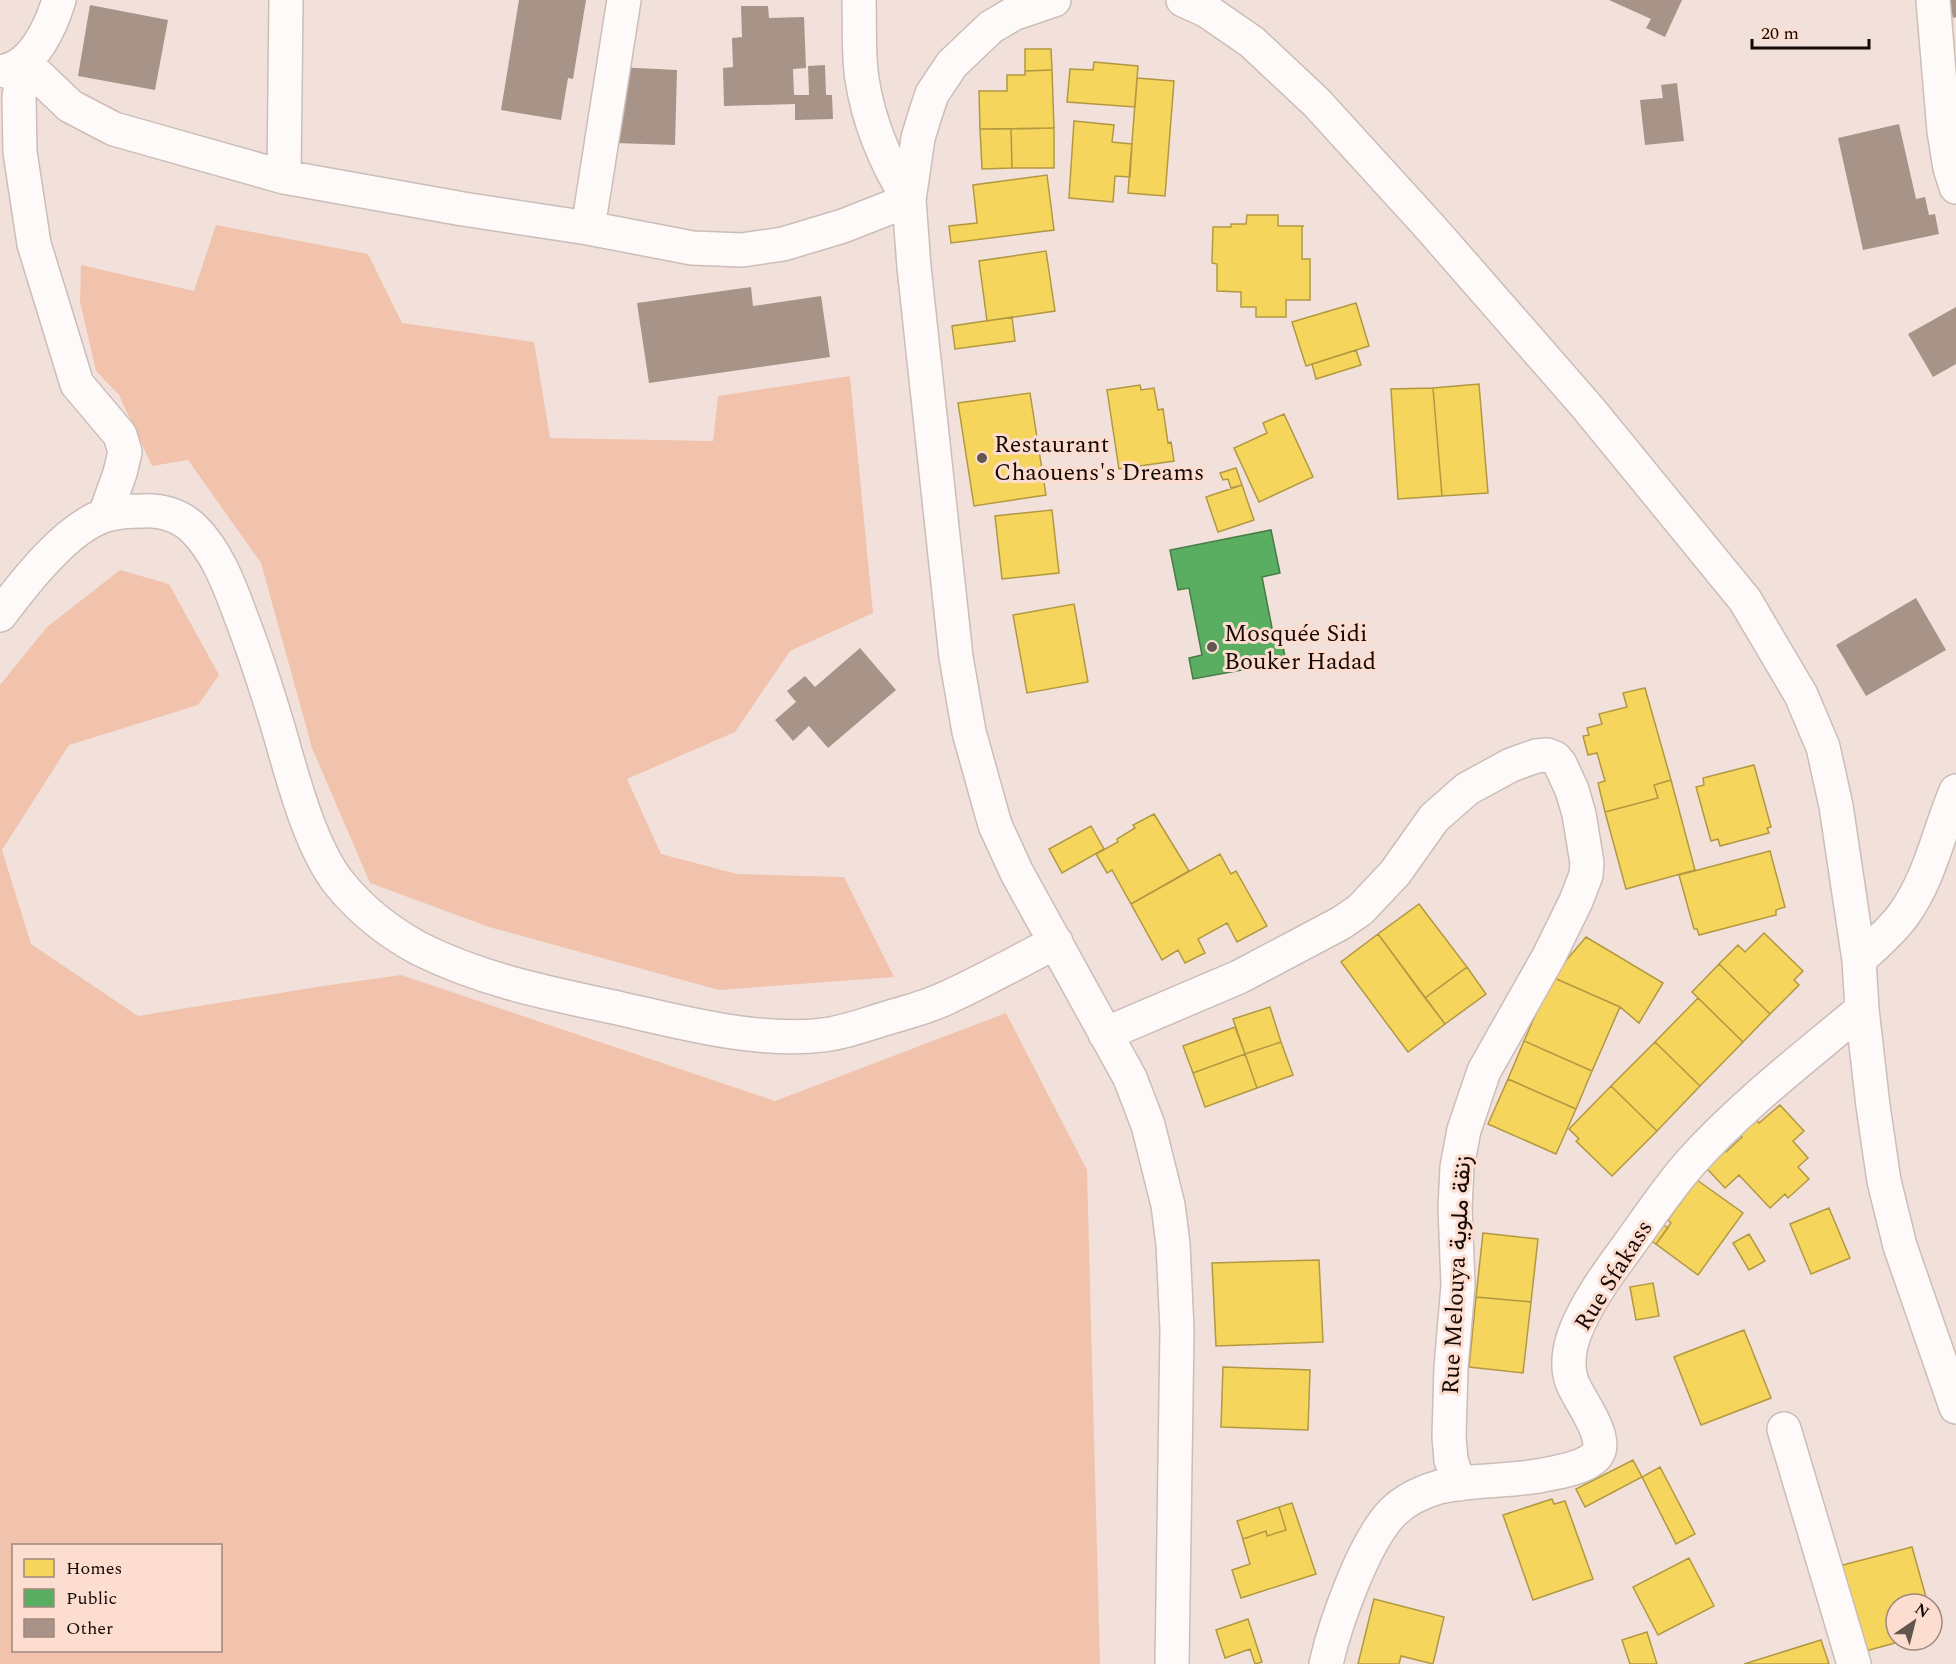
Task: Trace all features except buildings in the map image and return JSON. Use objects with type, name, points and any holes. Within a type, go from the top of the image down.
[{"type":"street","points":[[12,67],[43,37],[59,0]]},
{"type":"street","points":[[284,177],[286,0]]},
{"type":"street","points":[[588,228],[624,0]]},
{"type":"street","points":[[859,0],[862,77],[869,116],[880,148],[909,200]]},
{"type":"street","points":[[1054,0],[1028,8],[991,27],[952,64],[932,94],[925,115],[918,138],[909,200],[914,267],[956,657],[969,732],[995,825],[1017,873],[1130,1078],[1149,1125],[1168,1205],[1173,1244],[1177,1330],[1172,1664]]},
{"type":"street","points":[[1183,0],[1207,11],[1244,36],[1317,103],[1430,227],[1588,408],[1745,600],[1801,695],[1823,747],[1838,816],[1859,960],[1862,1009],[1884,1181],[1900,1246],[1956,1407]]},
{"type":"street","points":[[1933,0],[1944,131],[1950,168],[1956,187]]},
{"type":"street","points":[[12,67],[70,106],[114,129],[284,177],[463,209],[588,228],[692,248],[742,250],[783,244],[843,226],[909,200]]},
{"type":"street","points":[[12,67],[19,97],[20,152],[34,243],[77,384],[120,435],[125,452],[105,515]]},
{"type":"street","points":[[0,615],[27,579],[58,548],[82,528],[105,515],[151,510],[170,514],[194,530],[216,558],[232,593],[294,781],[322,853],[336,879],[353,899],[388,929],[420,949],[512,984],[721,1030],[781,1036],[824,1035],[862,1026],[941,1001],[1056,942]]},
{"type":"street","name":"Rue Melouya زنقة ملوية","points":[[1105,1034],[1239,976],[1341,923],[1360,910],[1395,873],[1434,818],[1467,789],[1511,765],[1536,756],[1547,755],[1555,758],[1565,771],[1579,814],[1586,853],[1586,875],[1554,948],[1484,1071],[1464,1130],[1457,1167],[1455,1208],[1458,1285],[1450,1368],[1449,1437],[1451,1460],[1459,1484]]},
{"type":"street","points":[[1859,960],[1893,927],[1912,902],[1956,791]]},
{"type":"street","name":"Rue Sfakass","points":[[1326,1664],[1336,1627],[1365,1556],[1380,1529],[1393,1512],[1409,1500],[1432,1490],[1459,1484],[1543,1475],[1578,1466],[1597,1455],[1601,1443],[1589,1413],[1571,1380],[1570,1350],[1582,1317],[1600,1286],[1692,1161],[1779,1078],[1862,1009]]},
{"type":"street","points":[[1784,1429],[1854,1664]]},
{"type":"shaded area","points":[[216,225],[368,254],[402,323],[534,342],[550,438],[713,441],[718,396],[850,376],[873,613],[790,651],[735,732],[627,779],[661,854],[737,874],[844,877],[894,977],[719,990],[489,927],[370,883],[312,748],[261,563],[188,460],[152,466],[119,395],[96,371],[80,302],[81,265],[194,291]]},
{"type":"shaded area","points":[[120,570],[169,584],[219,675],[198,705],[69,745],[2,850],[31,944],[138,1016],[401,975],[775,1101],[1006,1013],[1087,1170],[1100,1664],[0,1664],[0,685],[47,627]]},
{"type":"place","name":"Restaurant Chaouens's Dreams","points":[[982,458]]},
{"type":"place","name":"Mosquée Sidi Bouker Hadad","points":[[1212,647]]}]
